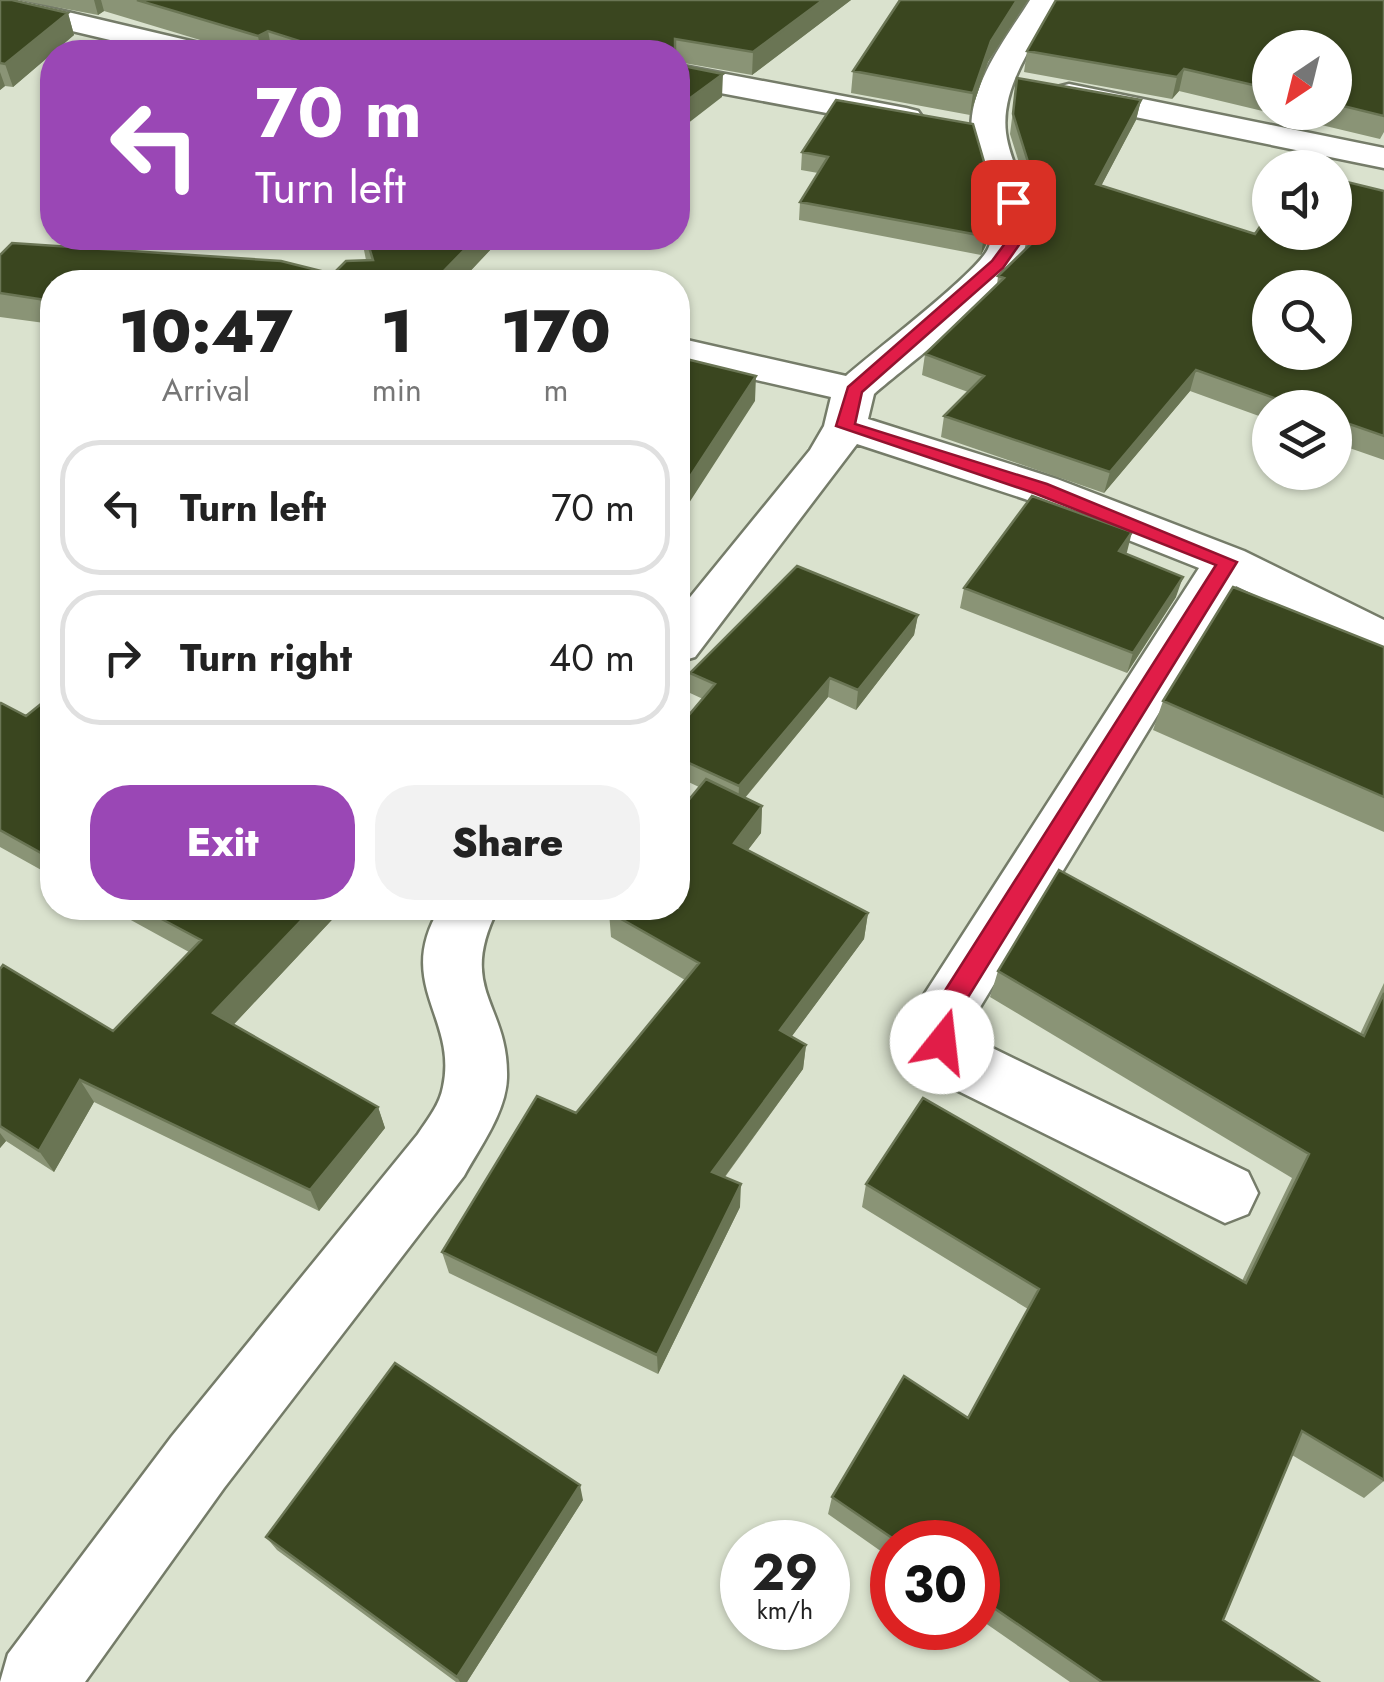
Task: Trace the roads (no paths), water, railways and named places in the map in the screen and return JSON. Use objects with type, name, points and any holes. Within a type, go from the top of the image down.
[{"type":"street","points":[[956,126],[999,81],[1045,0]]},
{"type":"street","points":[[0,5],[148,40]]},
{"type":"street","points":[[690,77],[956,126],[1013,202],[1013,242],[998,265],[850,408],[828,455],[690,630]]},
{"type":"street","points":[[999,81],[1292,135],[1384,158]]},
{"type":"street","points":[[690,354],[850,408],[1227,562],[1384,641]]},
{"type":"street","points":[[1225,1193],[956,1060],[942,1042],[941,1019],[1227,562]]},
{"type":"street","points":[[36,1682],[198,1462],[442,1154],[472,1100],[476,1076],[448,964],[450,940],[462,920]]}]
